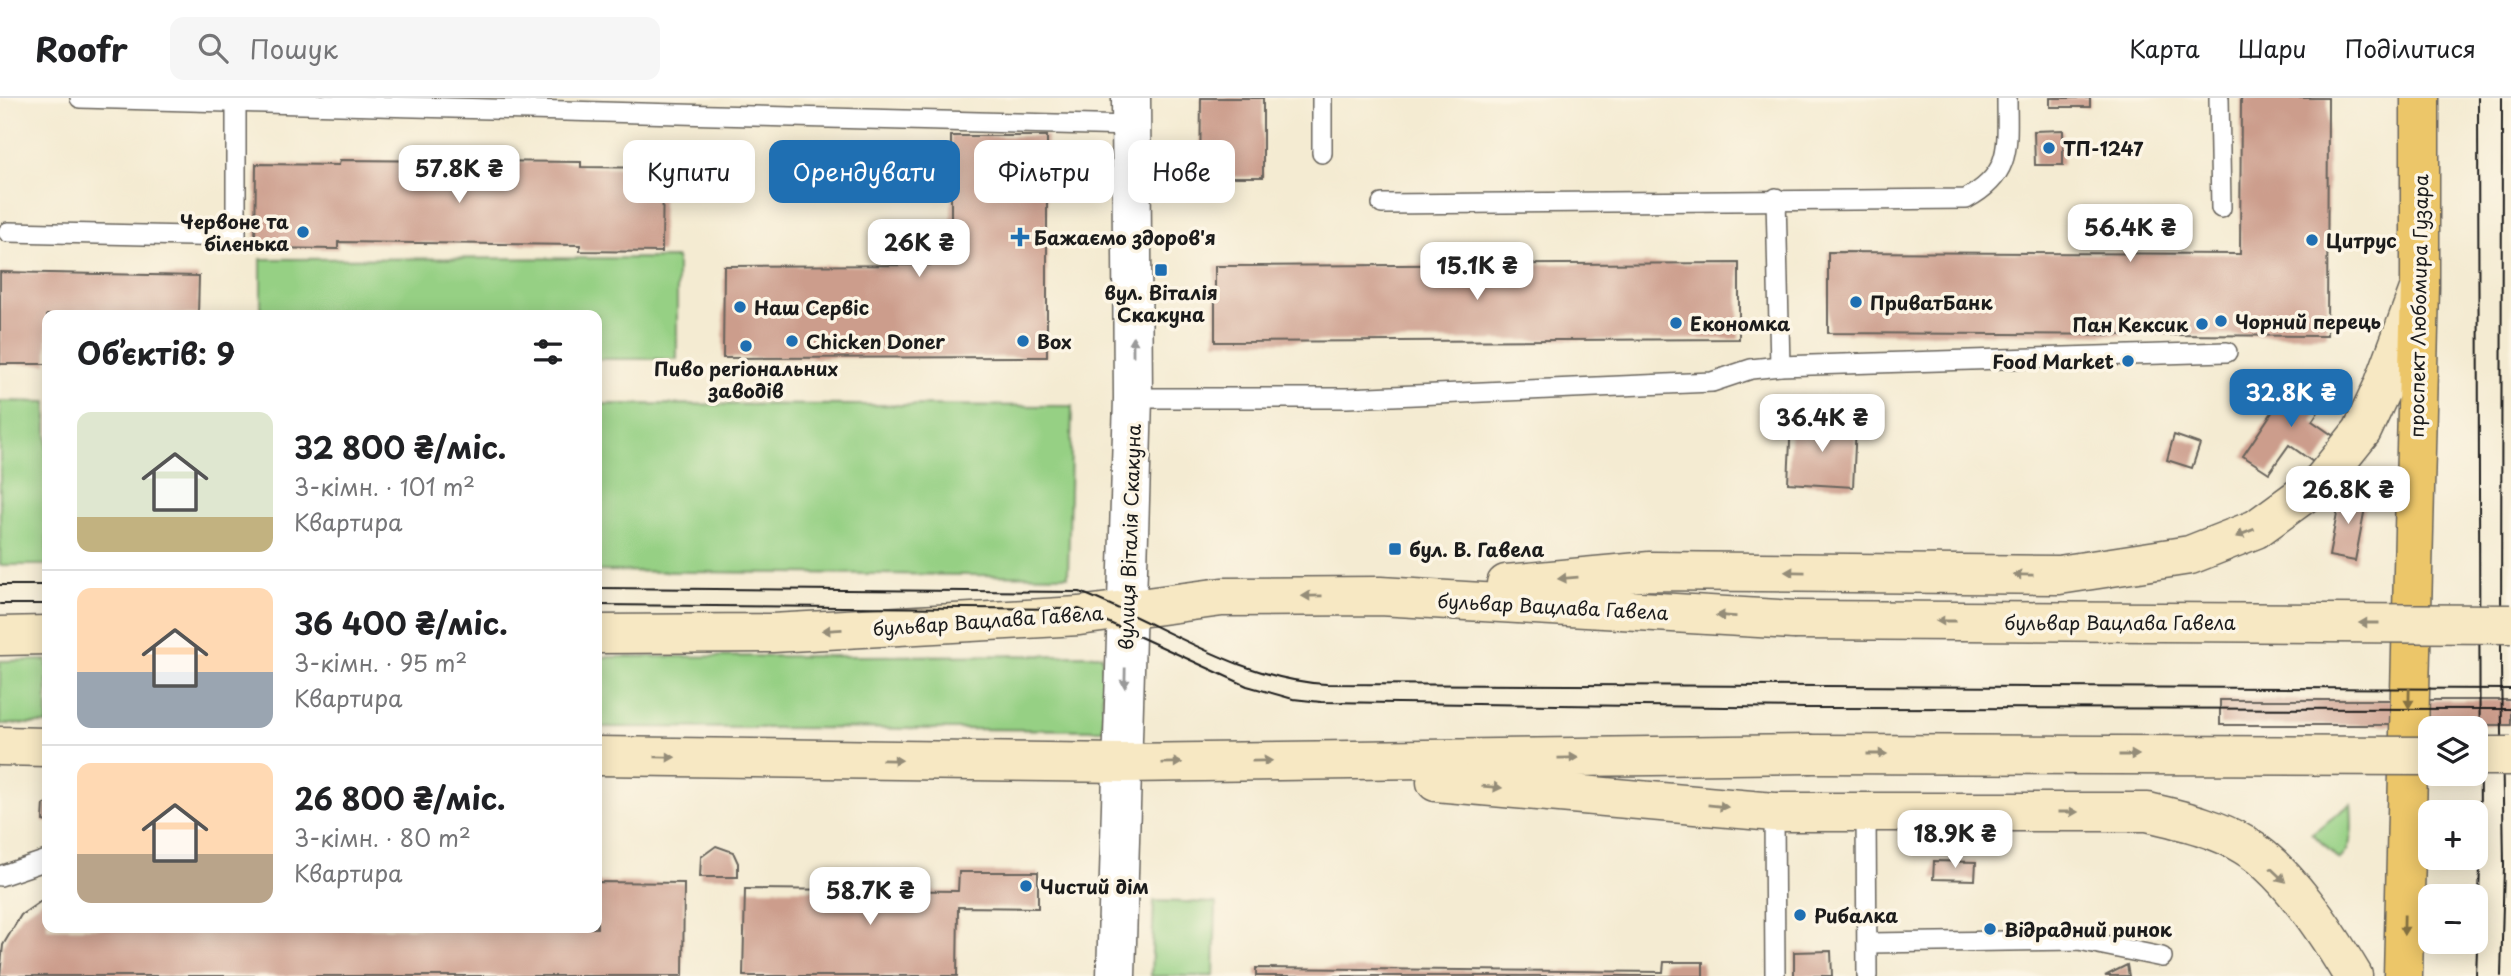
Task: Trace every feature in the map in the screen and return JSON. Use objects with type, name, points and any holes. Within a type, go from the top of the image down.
[{"type":"main road","name":"проспект Любомира Гузара","points":[[2403,976],[2420,287],[2420,98]]},
{"type":"main road","points":[[1380,596],[1650,571],[2059,575],[2190,555],[2256,529],[2322,481],[2362,431],[2383,386],[2420,287]]},
{"type":"main road","name":"бульвар Вацлава Гавела","points":[[602,634],[772,634],[1079,617],[1222,597],[1380,596],[1794,620],[2511,624]]},
{"type":"main road","points":[[0,636],[42,635]]},
{"type":"main road","points":[[0,746],[42,747]]},
{"type":"main road","points":[[602,756],[1124,763],[1809,754],[2418,756]]},
{"type":"main road","points":[[2488,756],[2511,757]]},
{"type":"main road","points":[[1303,761],[1367,776],[1774,812],[2148,812],[2197,824],[2246,846],[2291,887],[2326,932],[2353,976]]},
{"type":"street","name":"вулиця Віталія Скакуна","points":[[1116,976],[1133,398],[1131,112]]},
{"type":"lane","points":[[80,98],[1131,112]]},
{"type":"lane","points":[[1322,98],[1322,153]]},
{"type":"lane","points":[[1381,204],[1776,198],[1966,199],[1984,189],[1999,172],[2007,152],[2007,98]]},
{"type":"lane","points":[[2219,98],[2221,208]]},
{"type":"lane","points":[[8,232],[236,237],[236,100]]},
{"type":"lane","points":[[1776,198],[1780,366]]},
{"type":"lane","points":[[1133,398],[1347,398],[1712,382],[1751,369],[1780,366],[2227,352]]},
{"type":"lane","points":[[1774,812],[1775,976]]},
{"type":"lane","points":[[1866,812],[1869,943],[1867,976]]},
{"type":"lane","points":[[0,876],[42,862]]},
{"type":"lane","points":[[1869,943],[2079,940],[2162,957]]},
{"type":"green space","points":[[677,258],[677,359],[602,359],[602,310],[261,310],[261,259]]},
{"type":"green space","points":[[0,401],[42,402],[42,565],[0,565]]},
{"type":"green space","points":[[602,404],[1072,406],[1068,576],[602,571]]},
{"type":"green space","points":[[1102,655],[1103,730],[602,727],[602,657]]},
{"type":"green space","points":[[42,660],[42,724],[0,724],[0,661]]},
{"type":"green space","points":[[2351,804],[2350,841],[2348,849],[2339,860],[2312,833]]},
{"type":"green space","points":[[1154,901],[1216,903],[1214,976],[1151,976]]},
{"type":"building","points":[[1201,98],[1263,98],[1263,177],[1235,177],[1235,140],[1200,140]]},
{"type":"building","points":[[2050,98],[2090,98],[2090,107],[2050,107]]},
{"type":"building","points":[[2241,98],[2328,98],[2327,336],[1828,333],[1828,252],[2240,254]]},
{"type":"building","name":"ТП-1247","points":[[2063,130],[2063,165],[2035,165],[2034,131]]},
{"type":"building","points":[[951,136],[1047,136],[1047,140],[974,140],[974,203],[1047,203],[1047,357],[723,358],[724,266],[951,265],[951,203],[960,203],[960,140],[951,140]]},
{"type":"building","points":[[340,160],[581,162],[581,167],[623,168],[623,203],[663,203],[662,252],[580,251],[580,245],[338,242],[338,249],[255,248],[256,164],[339,165]]},
{"type":"building","points":[[1739,263],[1739,339],[1215,342],[1215,266]]},
{"type":"building","points":[[0,272],[199,276],[198,310],[42,310],[42,364],[0,364]]},
{"type":"building","points":[[2295,378],[2327,399],[2312,421],[2335,437],[2316,464],[2289,445],[2269,473],[2243,456]]},
{"type":"building","points":[[1791,421],[1856,425],[1853,487],[1788,483]]},
{"type":"building","points":[[2174,435],[2200,444],[2192,468],[2167,460]]},
{"type":"building","points":[[2341,492],[2367,497],[2355,561],[2329,556]]},
{"type":"building","points":[[2220,700],[2511,700],[2511,725],[2488,725],[2488,716],[2418,716],[2418,725],[2220,725]]},
{"type":"building","points":[[716,846],[733,852],[738,863],[738,877],[700,877],[701,857]]},
{"type":"building","points":[[1934,861],[1976,862],[1975,880],[1933,879]]},
{"type":"building","points":[[959,872],[1038,872],[1038,908],[958,907],[957,976],[743,976],[745,889],[958,891]]},
{"type":"building","points":[[602,882],[684,883],[683,976],[0,976],[3,945],[21,915],[42,900],[42,933],[602,933]]},
{"type":"building","points":[[1831,951],[1832,976],[1794,976],[1794,952]]},
{"type":"building","points":[[1664,962],[1703,962],[1703,976],[1256,976],[1256,968],[1663,972]]},
{"type":"building","points":[[2127,965],[2129,976],[2105,976]]},
{"type":"tram line","points":[[2476,976],[2480,867],[2478,98]]},
{"type":"tram line","points":[[2501,976],[2504,866],[2501,664],[2502,98]]},
{"type":"tram line","points":[[0,585],[42,585]]},
{"type":"tram line","points":[[602,588],[1080,592],[1231,661],[1294,680],[1326,684],[2511,689]]},
{"type":"tram line","points":[[0,604],[42,604]]},
{"type":"tram line","points":[[602,605],[1079,609],[1247,686],[1293,699],[1321,702],[1806,708],[2511,709]]},
{"type":"place","name":"ТП-1247","points":[[2049,148]]},
{"type":"place","name":"Червоне та біленька","points":[[303,232]]},
{"type":"place","name":"Бажаємо здоров'я","points":[[1020,237]]},
{"type":"place","name":"Цитрус","points":[[2312,240]]},
{"type":"place","name":"вул. Віталія Скакуна","points":[[1161,270]]},
{"type":"place","name":"ПриватБанк","points":[[1856,302]]},
{"type":"place","name":"Наш Сервіс","points":[[740,307]]},
{"type":"place","name":"Чорний перець","points":[[2221,321]]},
{"type":"place","name":"Економка","points":[[1676,323]]},
{"type":"place","name":"Пан Кексик","points":[[2202,324]]},
{"type":"place","name":"Chicken Doner","points":[[792,341]]},
{"type":"place","name":"Box","points":[[1023,341]]},
{"type":"place","name":"Пиво регіональних заводів","points":[[746,346]]},
{"type":"place","name":"Food Market","points":[[2128,361]]},
{"type":"place","name":"бул. В. Гавела","points":[[1395,549]]},
{"type":"place","name":"Чистий дім","points":[[1026,886]]},
{"type":"place","name":"Рибалка","points":[[1800,915]]},
{"type":"place","name":"Відрадний ринок","points":[[1990,929]]}]
